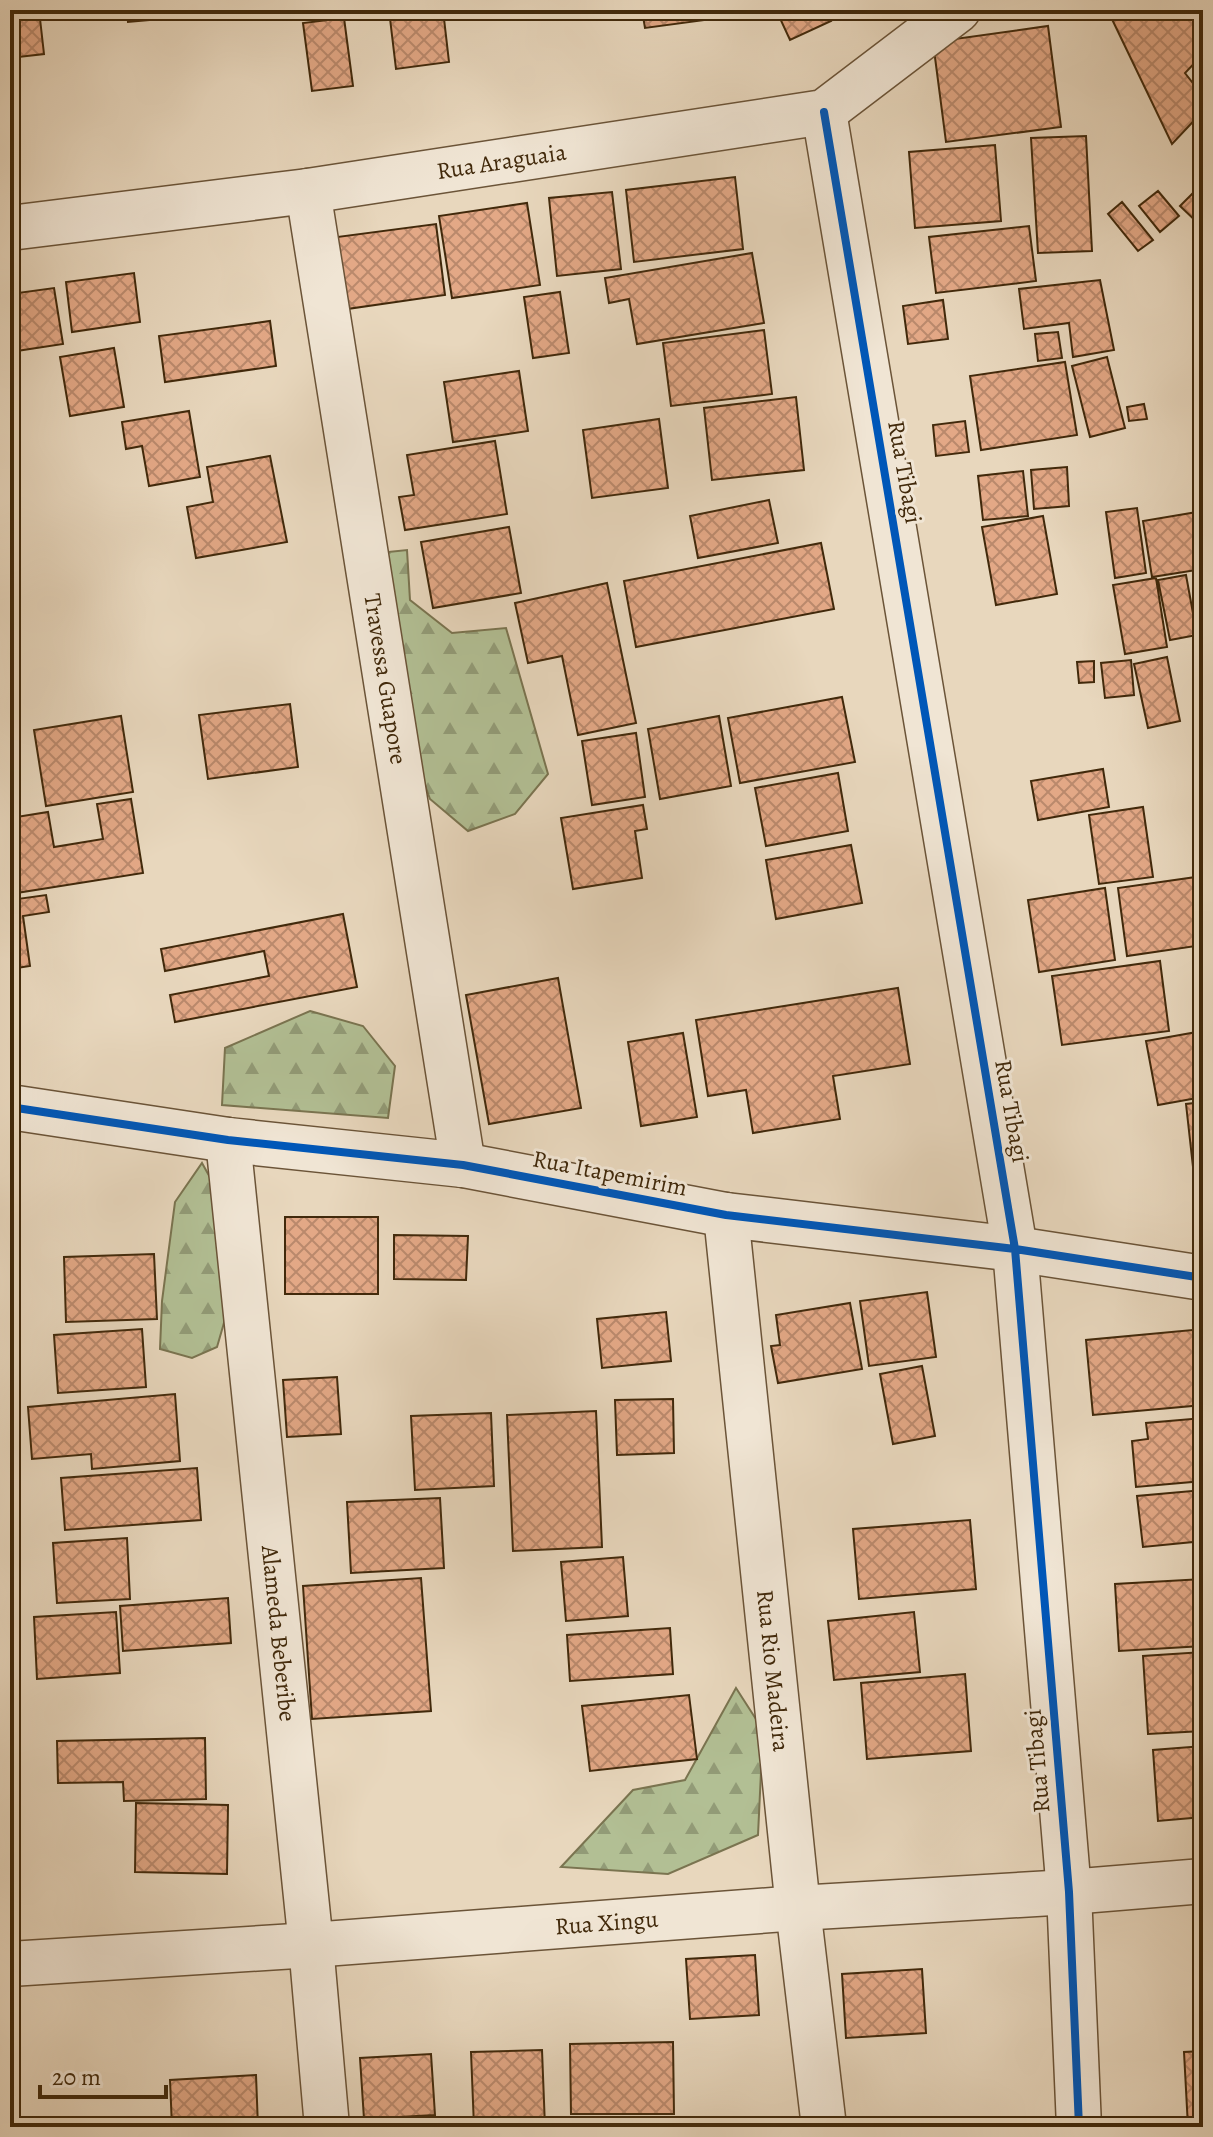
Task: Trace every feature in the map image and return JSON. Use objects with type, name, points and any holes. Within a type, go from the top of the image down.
[{"type":"street","name":"Rua Araguaia","points":[[10,228],[308,191],[824,112],[958,10]]},
{"type":"street","name":"Rua Tibagi","points":[[824,112],[1015,1249],[1069,1892],[1079,2127]]},
{"type":"street","name":"Travessa Guapore","points":[[308,191],[463,1165]]},
{"type":"street","name":"Rua Itapemirim","points":[[10,1107],[228,1140],[463,1165],[726,1215],[1015,1249],[1203,1278]]},
{"type":"street","name":"Alameda Beberibe","points":[[228,1140],[327,2127]]},
{"type":"street","name":"Rua Rio Madeira","points":[[726,1215],[798,1908],[824,2127]]},
{"type":"street","name":"Rua Xingu","points":[[10,1964],[1203,1881]]},
{"type":"green space","points":[[407,550],[410,600],[452,633],[506,628],[548,774],[515,814],[468,831],[430,799],[360,605],[360,555]]},
{"type":"green space","points":[[310,1011],[363,1026],[395,1066],[388,1118],[222,1105],[225,1048]]},
{"type":"green space","points":[[202,1163],[222,1199],[228,1309],[217,1347],[192,1358],[160,1349],[162,1301],[175,1202]]},
{"type":"green space","points":[[736,1688],[763,1730],[758,1835],[668,1874],[561,1867],[633,1790],[685,1780]]},
{"type":"building","points":[[10,10],[39,10],[44,54],[10,58]]},
{"type":"building","points":[[127,10],[193,10],[194,16],[128,22]]},
{"type":"building","points":[[389,10],[443,10],[449,62],[396,69]]},
{"type":"building","points":[[642,10],[704,10],[705,20],[645,28]]},
{"type":"building","points":[[786,10],[826,10],[831,21],[790,40],[778,14]]},
{"type":"building","points":[[1118,10],[1200,10],[1203,13],[1203,54],[1185,73],[1203,96],[1203,111],[1172,144],[1110,15]]},
{"type":"building","points":[[344,18],[353,86],[312,91],[303,23]]},
{"type":"building","points":[[1048,26],[1061,127],[946,142],[933,42]]},
{"type":"building","points":[[1086,136],[1092,251],[1038,253],[1031,138]]},
{"type":"building","points":[[995,145],[1001,221],[915,228],[909,152]]},
{"type":"building","points":[[735,177],[743,249],[634,262],[626,190]]},
{"type":"building","points":[[1203,183],[1203,228],[1180,206]]},
{"type":"building","points":[[1158,191],[1179,216],[1160,232],[1139,206]]},
{"type":"building","points":[[612,192],[621,269],[557,276],[549,198]]},
{"type":"building","points":[[1122,202],[1153,240],[1138,251],[1108,214]]},
{"type":"building","points":[[527,203],[540,285],[452,298],[439,216]]},
{"type":"building","points":[[436,224],[445,295],[347,309],[337,237]]},
{"type":"building","points":[[1029,226],[1036,281],[936,293],[929,237]]},
{"type":"building","points":[[752,253],[764,323],[637,344],[629,299],[609,303],[605,278]]},
{"type":"building","points":[[134,273],[140,322],[72,332],[66,282]]},
{"type":"building","points":[[1100,280],[1114,350],[1073,357],[1069,323],[1024,329],[1019,289]]},
{"type":"building","points":[[54,288],[63,344],[10,352],[10,294]]},
{"type":"building","points":[[560,292],[569,353],[533,358],[524,297]]},
{"type":"building","points":[[943,300],[948,339],[908,344],[903,306]]},
{"type":"building","points":[[270,321],[276,366],[165,382],[159,336]]},
{"type":"building","points":[[764,330],[772,394],[671,406],[663,343]]},
{"type":"building","points":[[1058,332],[1062,358],[1038,361],[1035,334]]},
{"type":"building","points":[[114,348],[124,407],[70,416],[60,357]]},
{"type":"building","points":[[1107,357],[1125,428],[1090,437],[1072,366]]},
{"type":"building","points":[[1065,362],[1077,435],[981,450],[970,376]]},
{"type":"building","points":[[519,371],[528,431],[453,442],[444,382]]},
{"type":"building","points":[[796,397],[804,470],[712,480],[704,408]]},
{"type":"building","points":[[1144,404],[1147,419],[1129,421],[1127,407]]},
{"type":"building","points":[[189,411],[200,477],[149,486],[142,446],[126,449],[122,422]]},
{"type":"building","points":[[659,419],[668,488],[592,498],[583,430]]},
{"type":"building","points":[[965,421],[969,452],[936,456],[933,425]]},
{"type":"building","points":[[495,441],[507,514],[405,530],[399,497],[414,495],[407,455]]},
{"type":"building","points":[[270,456],[287,542],[196,558],[187,507],[213,502],[207,467]]},
{"type":"building","points":[[1067,467],[1069,506],[1034,509],[1031,470]]},
{"type":"building","points":[[1023,471],[1028,516],[983,520],[978,476]]},
{"type":"building","points":[[769,500],[778,543],[698,558],[690,516]]},
{"type":"building","points":[[1137,508],[1146,573],[1115,578],[1106,512]]},
{"type":"building","points":[[1203,511],[1203,569],[1152,577],[1143,521]]},
{"type":"building","points":[[1043,516],[1057,594],[996,605],[982,527]]},
{"type":"building","points":[[509,527],[521,593],[433,608],[421,542]]},
{"type":"building","points":[[821,543],[834,609],[636,647],[624,581]]},
{"type":"building","points":[[1186,575],[1197,635],[1170,640],[1158,580]]},
{"type":"building","points":[[1156,578],[1167,647],[1125,654],[1113,585]]},
{"type":"building","points":[[607,583],[636,723],[578,735],[562,656],[528,663],[515,603]]},
{"type":"building","points":[[1167,657],[1180,721],[1148,728],[1134,664]]},
{"type":"building","points":[[1131,660],[1134,695],[1105,698],[1101,663]]},
{"type":"building","points":[[1094,661],[1094,682],[1079,683],[1077,662]]},
{"type":"building","points":[[842,697],[855,762],[740,783],[728,718]]},
{"type":"building","points":[[290,704],[298,767],[208,779],[199,715]]},
{"type":"building","points":[[121,716],[133,792],[46,806],[34,730]]},
{"type":"building","points":[[719,716],[731,786],[660,799],[648,729]]},
{"type":"building","points":[[636,733],[645,797],[592,805],[582,741]]},
{"type":"building","points":[[1103,769],[1109,807],[1038,820],[1031,781]]},
{"type":"building","points":[[838,773],[848,831],[766,846],[755,788]]},
{"type":"building","points":[[131,799],[143,873],[10,894],[10,818],[48,812],[54,847],[103,839],[97,804]]},
{"type":"building","points":[[643,805],[647,829],[635,831],[642,878],[573,889],[561,818]]},
{"type":"building","points":[[1143,807],[1153,877],[1099,884],[1089,815]]},
{"type":"building","points":[[851,845],[862,903],[776,919],[766,860]]},
{"type":"building","points":[[1203,876],[1203,945],[1127,956],[1118,888]]},
{"type":"building","points":[[1105,888],[1115,960],[1039,972],[1028,900]]},
{"type":"building","points":[[46,895],[49,912],[23,916],[30,966],[10,969],[10,900]]},
{"type":"building","points":[[343,914],[357,987],[175,1022],[170,995],[269,976],[264,951],[165,971],[161,949]]},
{"type":"building","points":[[1160,961],[1169,1031],[1062,1045],[1052,976]]},
{"type":"building","points":[[558,978],[581,1108],[489,1124],[466,995]]},
{"type":"building","points":[[898,988],[910,1064],[833,1076],[840,1119],[753,1133],[746,1090],[708,1096],[696,1020]]},
{"type":"building","points":[[1197,1032],[1203,1066],[1203,1097],[1158,1105],[1146,1041]]},
{"type":"building","points":[[683,1033],[697,1117],[641,1126],[628,1042]]},
{"type":"building","points":[[1203,1102],[1203,1166],[1193,1167],[1186,1104]]},
{"type":"building","points":[[285,1217],[378,1217],[378,1294],[285,1294]]},
{"type":"building","points":[[394,1235],[468,1236],[466,1280],[394,1279]]},
{"type":"building","points":[[154,1254],[157,1319],[66,1322],[64,1257]]},
{"type":"building","points":[[927,1292],[936,1357],[869,1366],[860,1301]]},
{"type":"building","points":[[850,1303],[862,1369],[778,1383],[771,1346],[780,1345],[776,1315]]},
{"type":"building","points":[[666,1312],[671,1361],[602,1368],[597,1319]]},
{"type":"building","points":[[142,1329],[146,1387],[58,1393],[54,1335]]},
{"type":"building","points":[[1203,1329],[1203,1405],[1093,1415],[1086,1340]]},
{"type":"building","points":[[922,1366],[935,1436],[893,1444],[880,1374]]},
{"type":"building","points":[[337,1377],[341,1434],[287,1437],[283,1380]]},
{"type":"building","points":[[175,1394],[180,1461],[92,1469],[91,1454],[32,1459],[28,1407]]},
{"type":"building","points":[[673,1399],[674,1453],[617,1455],[615,1400]]},
{"type":"building","points":[[596,1411],[602,1547],[513,1551],[507,1415]]},
{"type":"building","points":[[491,1413],[494,1486],[415,1490],[411,1416]]},
{"type":"building","points":[[1203,1418],[1203,1481],[1136,1487],[1132,1441],[1148,1439],[1146,1423]]},
{"type":"building","points":[[197,1468],[201,1520],[65,1530],[61,1478]]},
{"type":"building","points":[[1203,1490],[1203,1541],[1143,1547],[1137,1496]]},
{"type":"building","points":[[440,1498],[444,1568],[351,1573],[347,1502]]},
{"type":"building","points":[[970,1520],[976,1589],[859,1599],[853,1529]]},
{"type":"building","points":[[127,1538],[130,1599],[57,1603],[53,1543]]},
{"type":"building","points":[[623,1557],[628,1616],[566,1621],[561,1562]]},
{"type":"building","points":[[421,1578],[431,1711],[312,1719],[303,1586]]},
{"type":"building","points":[[1203,1579],[1203,1646],[1119,1651],[1115,1584]]},
{"type":"building","points":[[228,1598],[231,1643],[123,1651],[120,1606]]},
{"type":"building","points":[[116,1612],[120,1673],[37,1679],[34,1617]]},
{"type":"building","points":[[914,1612],[920,1672],[834,1680],[828,1621]]},
{"type":"building","points":[[670,1628],[673,1674],[570,1681],[567,1635]]},
{"type":"building","points":[[1203,1652],[1203,1731],[1148,1734],[1143,1656]]},
{"type":"building","points":[[965,1674],[971,1751],[867,1759],[861,1683]]},
{"type":"building","points":[[689,1695],[697,1759],[590,1771],[582,1706]]},
{"type":"building","points":[[205,1738],[206,1799],[124,1801],[123,1782],[58,1783],[57,1741]]},
{"type":"building","points":[[1203,1746],[1203,1817],[1158,1821],[1153,1750]]},
{"type":"building","points":[[136,1803],[228,1805],[227,1874],[135,1872]]},
{"type":"building","points":[[16,1826],[18,1890],[10,1890],[10,1827]]},
{"type":"building","points":[[755,1955],[759,2015],[690,2019],[686,1959]]},
{"type":"building","points":[[922,1969],[926,2033],[846,2038],[842,1974]]},
{"type":"building","points":[[673,2042],[674,2114],[571,2114],[570,2044]]},
{"type":"building","points":[[542,2050],[545,2127],[474,2127],[471,2052]]},
{"type":"building","points":[[1203,2051],[1203,2127],[1188,2127],[1184,2052]]},
{"type":"building","points":[[431,2054],[435,2115],[364,2119],[360,2058]]},
{"type":"building","points":[[256,2075],[258,2127],[172,2127],[170,2080]]},
{"type":"cycle path","points":[[824,112],[1015,1249],[1069,1892],[1079,2127]]},
{"type":"cycle path","points":[[10,1107],[228,1140],[463,1165],[726,1215],[1015,1249],[1203,1278]]}]
